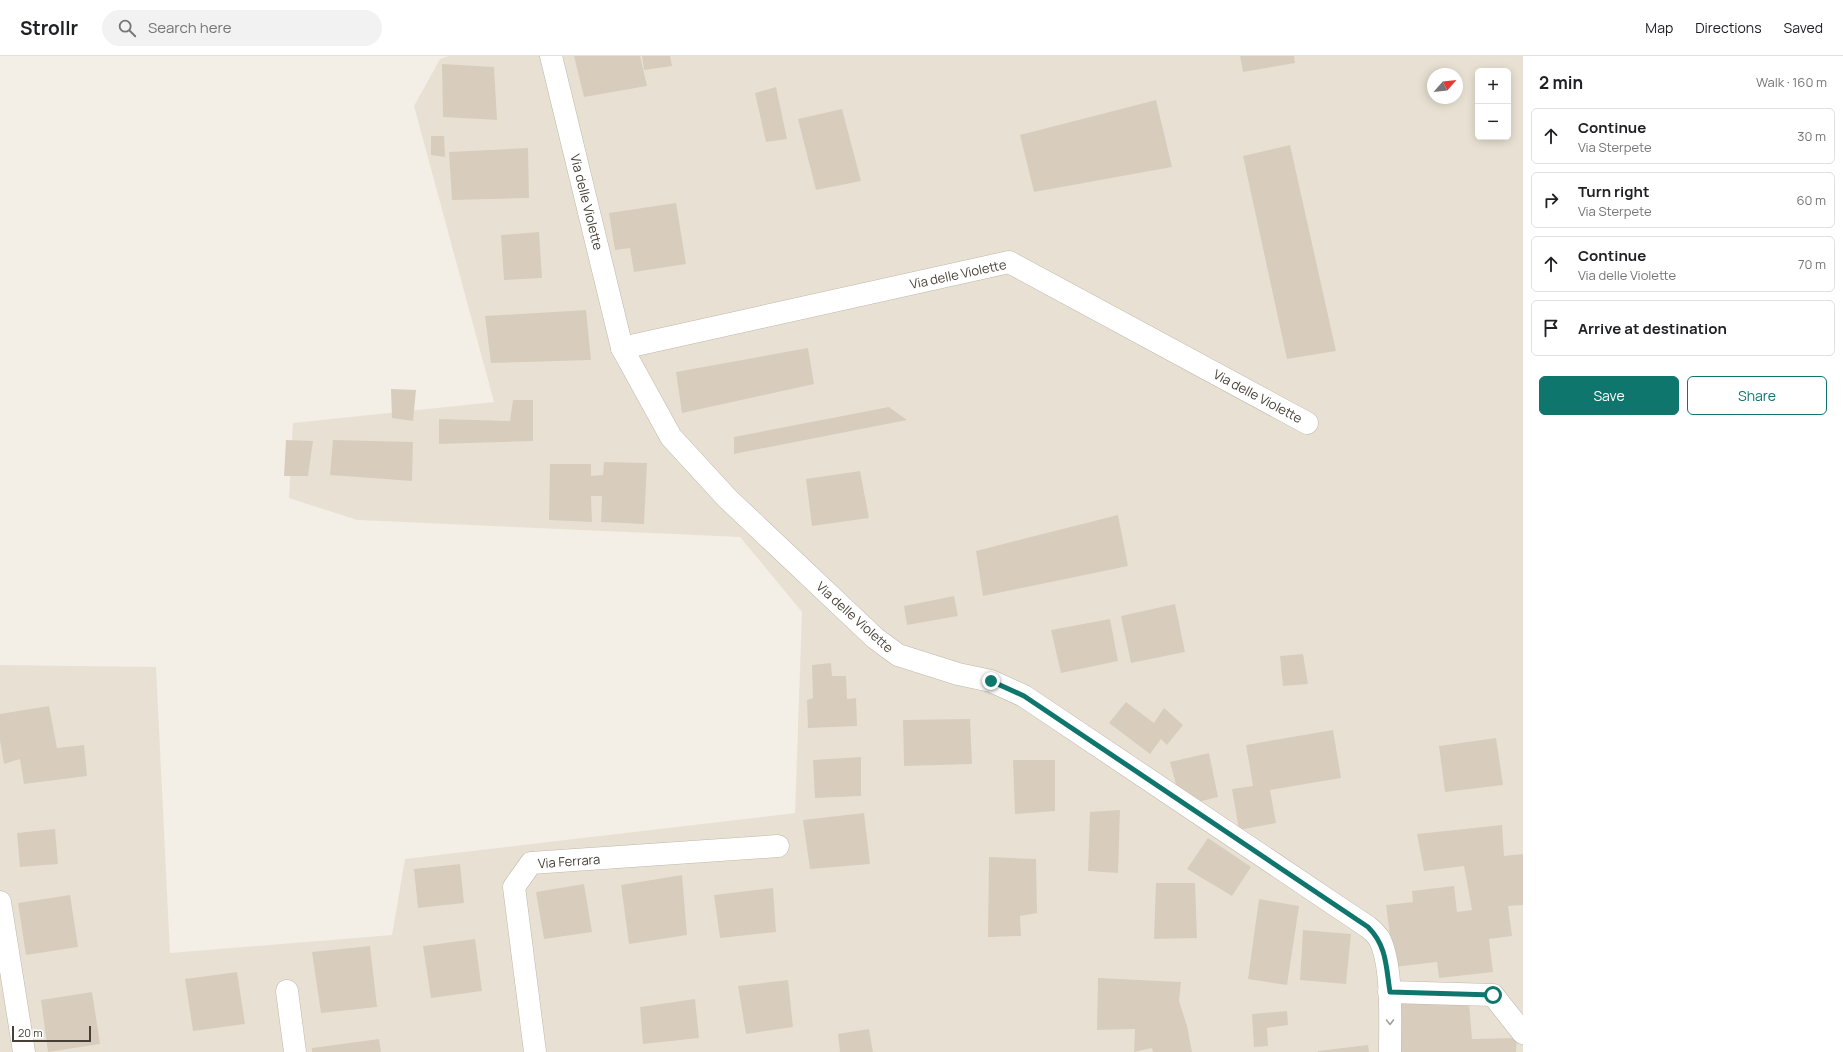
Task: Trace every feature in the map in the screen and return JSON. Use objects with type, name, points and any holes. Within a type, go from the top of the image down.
[{"type":"street","name":"Via delle Violette","points":[[551,56],[622,348],[671,437],[727,498],[875,638],[898,655],[958,674],[991,681],[1024,696],[1368,927],[1378,937],[1384,953],[1390,992],[1390,1052]]},
{"type":"street","name":"Via delle Violette","points":[[622,348],[1010,262],[1307,423]]},
{"type":"street","name":"Via Ferrara","points":[[536,1052],[514,887],[531,863],[778,846]]},
{"type":"street","points":[[0,902],[24,1052]]},
{"type":"street","points":[[287,991],[295,1052]]},
{"type":"street","points":[[1390,992],[1493,995],[1523,1033]]},
{"type":"shaded area","points":[[449,56],[1523,56],[1523,1052],[0,1052],[0,665],[156,667],[170,953],[392,935],[405,859],[795,813],[802,612],[740,537],[357,520],[289,498],[293,423],[494,402],[414,106],[440,59]]},
{"type":"building","points":[[574,56],[640,56],[647,86],[584,97]]},
{"type":"building","points":[[642,56],[670,56],[672,66],[644,70]]},
{"type":"building","points":[[1240,56],[1294,56],[1295,63],[1243,72]]},
{"type":"building","points":[[442,64],[494,67],[497,120],[443,117]]},
{"type":"building","points":[[776,87],[787,139],[766,142],[755,93]]},
{"type":"building","points":[[1156,100],[1172,167],[1034,192],[1020,135]]},
{"type":"building","points":[[842,109],[861,181],[816,190],[798,119]]},
{"type":"building","points":[[431,136],[444,136],[445,157],[431,155]]},
{"type":"building","points":[[1290,145],[1336,351],[1287,359],[1243,156]]},
{"type":"building","points":[[528,148],[529,198],[452,200],[449,152]]},
{"type":"building","points":[[676,203],[686,264],[634,272],[630,248],[615,250],[609,213]]},
{"type":"building","points":[[539,232],[542,278],[504,280],[501,235]]},
{"type":"building","points":[[586,310],[591,360],[491,363],[485,316]]},
{"type":"building","points":[[808,348],[814,384],[682,413],[676,372]]},
{"type":"building","points":[[391,389],[416,390],[413,421],[392,418]]},
{"type":"building","points":[[513,400],[533,400],[533,441],[439,444],[439,419],[510,421]]},
{"type":"building","points":[[889,407],[907,420],[734,454],[734,437]]},
{"type":"building","points":[[286,440],[313,441],[308,476],[284,476]]},
{"type":"building","points":[[333,440],[413,442],[412,481],[330,475]]},
{"type":"building","points":[[604,462],[647,463],[644,524],[601,522],[602,496],[591,496],[592,522],[549,520],[550,464],[591,464],[591,476],[603,475]]},
{"type":"building","points":[[860,471],[869,518],[812,526],[806,479]]},
{"type":"building","points":[[1118,515],[1128,566],[983,596],[976,551]]},
{"type":"building","points":[[954,596],[958,616],[907,625],[904,606]]},
{"type":"building","points":[[1175,604],[1185,652],[1131,663],[1121,616]]},
{"type":"building","points":[[1110,619],[1118,661],[1061,673],[1051,630]]},
{"type":"building","points":[[1303,654],[1308,684],[1283,686],[1280,656]]},
{"type":"building","points":[[831,663],[832,676],[846,676],[847,699],[856,698],[857,726],[808,728],[807,700],[813,698],[812,665]]},
{"type":"building","points":[[1126,702],[1154,723],[1164,708],[1183,725],[1167,745],[1161,739],[1150,754],[1109,723]]},
{"type":"building","points":[[49,706],[57,748],[84,745],[87,776],[24,784],[20,759],[4,764],[0,740],[0,714]]},
{"type":"building","points":[[970,719],[972,764],[904,766],[903,720]]},
{"type":"building","points":[[1333,730],[1341,778],[1270,790],[1276,823],[1239,830],[1232,789],[1253,786],[1246,745]]},
{"type":"building","points":[[1496,738],[1503,785],[1445,792],[1439,746]]},
{"type":"building","points":[[1209,753],[1218,797],[1198,802],[1178,792],[1170,762]]},
{"type":"building","points":[[861,757],[861,796],[815,798],[813,760]]},
{"type":"building","points":[[1013,760],[1055,760],[1055,811],[1015,814]]},
{"type":"building","points":[[1120,810],[1118,873],[1088,871],[1090,812]]},
{"type":"building","points":[[864,813],[870,864],[810,869],[803,820]]},
{"type":"building","points":[[1502,825],[1504,856],[1523,854],[1523,905],[1508,906],[1512,936],[1489,939],[1493,972],[1439,978],[1437,962],[1394,967],[1386,905],[1413,902],[1412,891],[1454,886],[1457,912],[1472,910],[1464,866],[1424,871],[1417,834]]},
{"type":"building","points":[[55,829],[58,864],[20,867],[17,833]]},
{"type":"building","points":[[1208,838],[1251,867],[1232,896],[1187,869]]},
{"type":"building","points":[[989,857],[1036,859],[1037,913],[1020,916],[1021,936],[988,937]]},
{"type":"building","points":[[460,864],[464,903],[418,908],[414,869]]},
{"type":"building","points":[[682,875],[687,935],[629,944],[621,885]]},
{"type":"building","points":[[1156,883],[1195,883],[1197,938],[1154,939]]},
{"type":"building","points":[[584,884],[592,932],[544,939],[536,892]]},
{"type":"building","points":[[773,888],[776,932],[720,938],[714,895]]},
{"type":"building","points":[[70,895],[78,947],[26,955],[18,903]]},
{"type":"building","points":[[1259,899],[1299,906],[1287,985],[1248,979]]},
{"type":"building","points":[[1303,930],[1351,934],[1346,984],[1300,980]]},
{"type":"building","points":[[475,939],[482,991],[431,998],[423,946]]},
{"type":"building","points":[[370,946],[377,1007],[321,1013],[312,952]]},
{"type":"building","points":[[237,972],[245,1024],[193,1031],[185,979]]},
{"type":"building","points":[[1098,978],[1181,982],[1179,1001],[1187,1026],[1192,1052],[1153,1052],[1152,1048],[1134,1052],[1135,1029],[1097,1030]]},
{"type":"building","points":[[788,980],[793,1027],[746,1034],[738,986]]},
{"type":"building","points":[[92,992],[100,1044],[48,1052],[41,1000]]},
{"type":"building","points":[[695,999],[699,1038],[643,1044],[640,1007]]},
{"type":"building","points":[[1469,1002],[1472,1039],[1517,1038],[1516,1052],[1397,1052],[1396,1003]]},
{"type":"building","points":[[1287,1011],[1288,1025],[1267,1028],[1268,1046],[1254,1047],[1252,1014]]},
{"type":"building","points":[[869,1029],[873,1052],[840,1052],[838,1034]]},
{"type":"building","points":[[379,1039],[381,1052],[312,1052],[312,1048]]},
{"type":"building","points":[[1368,1045],[1369,1052],[1318,1052],[1318,1051]]},
{"type":"route","points":[[991,681],[1024,696],[1368,927],[1378,937],[1384,953],[1390,992],[1493,995]]}]
